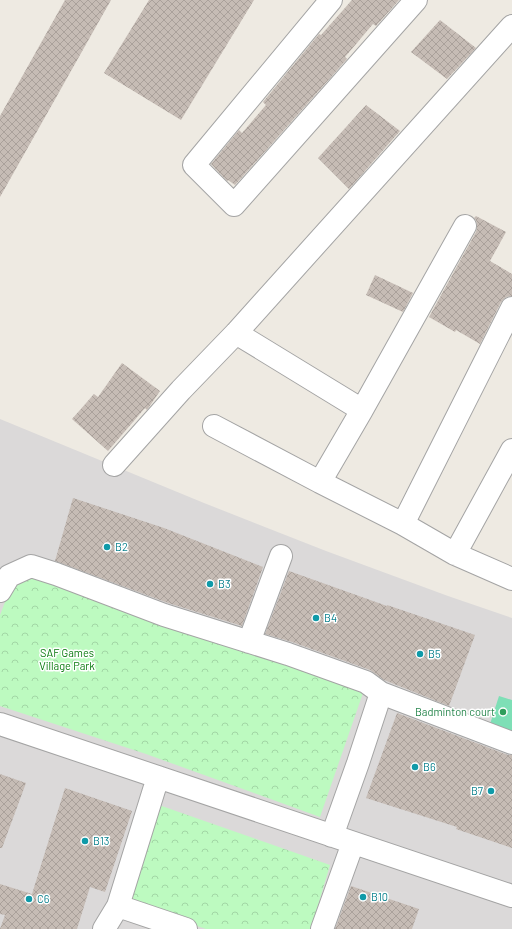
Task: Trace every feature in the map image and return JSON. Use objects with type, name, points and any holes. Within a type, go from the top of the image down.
[{"type":"street","points":[[331,0],[194,165],[234,205],[416,0]]},
{"type":"street","points":[[114,465],[181,390],[236,333],[512,26]]},
{"type":"street","points":[[320,482],[465,226]]},
{"type":"street","points":[[403,524],[512,308]]},
{"type":"street","points":[[236,333],[362,410]]},
{"type":"street","points":[[214,426],[403,524],[455,554],[512,579]]},
{"type":"street","points":[[455,554],[512,450]]},
{"type":"street","points":[[249,642],[281,556]]},
{"type":"street","points":[[3,580],[31,566],[56,574],[164,615],[288,654],[366,682],[381,693],[512,743]]},
{"type":"street","points":[[332,836],[381,693]]},
{"type":"street","points":[[0,724],[353,843],[510,890]]},
{"type":"street","points":[[104,929],[118,906],[158,777]]},
{"type":"street","points":[[322,929],[353,843]]},
{"type":"street","points":[[118,906],[186,929]]},
{"type":"shaded area","points":[[0,419],[204,503],[326,551],[512,618],[512,929],[0,929]]},
{"type":"green space","name":"SAF Games Village Park","points":[[17,571],[229,644],[363,693],[320,817],[146,754],[0,706],[0,615]]},
{"type":"green space","name":"Badminton court","points":[[499,696],[512,700],[512,732],[490,724]]},
{"type":"green space","points":[[156,804],[330,865],[311,929],[206,929],[127,903]]},
{"type":"building","points":[[65,0],[111,0],[0,197],[0,116]]},
{"type":"building","points":[[149,0],[254,0],[181,120],[104,73]]},
{"type":"building","points":[[352,0],[399,0],[376,26],[373,24],[345,57],[347,59],[235,185],[228,180],[227,181],[211,164],[239,130],[242,133],[266,105],[263,102],[319,34],[321,35]]},
{"type":"building","points":[[440,20],[476,48],[447,79],[411,52]]},
{"type":"building","points":[[366,105],[400,131],[349,189],[318,158]]},
{"type":"building","points":[[476,216],[506,232],[490,261],[512,274],[512,296],[506,297],[501,302],[480,344],[429,317],[476,232],[477,226],[474,218]]},
{"type":"building","points":[[375,275],[413,293],[403,312],[366,295]]},
{"type":"building","points":[[122,363],[160,391],[147,410],[145,408],[108,451],[72,419],[94,394],[98,397]]},
{"type":"building","points":[[73,498],[164,528],[263,567],[242,626],[168,603],[55,561]]},
{"type":"building","points":[[289,571],[387,606],[475,635],[449,706],[384,680],[370,670],[265,634]]},
{"type":"building","points":[[397,713],[508,755],[512,755],[512,848],[456,829],[457,827],[366,798]]},
{"type":"building","points":[[0,774],[26,783],[2,848],[0,848]]},
{"type":"building","name":"B13","points":[[65,788],[132,811],[105,892],[90,887],[77,929],[0,929],[5,915],[0,914],[0,884],[32,894]]},
{"type":"building","name":"B10","points":[[351,886],[419,909],[412,929],[335,929]]},
{"type":"place","name":"B2","points":[[107,547]]},
{"type":"place","name":"B3","points":[[210,584]]},
{"type":"place","name":"B4","points":[[316,618]]},
{"type":"place","name":"B5","points":[[420,654]]},
{"type":"place","name":"Badminton court","points":[[503,712]]},
{"type":"place","name":"B6","points":[[415,767]]},
{"type":"place","name":"B7","points":[[491,791]]},
{"type":"place","name":"B13","points":[[85,841]]},
{"type":"place","name":"B10","points":[[363,897]]},
{"type":"place","name":"C6","points":[[29,899]]}]
